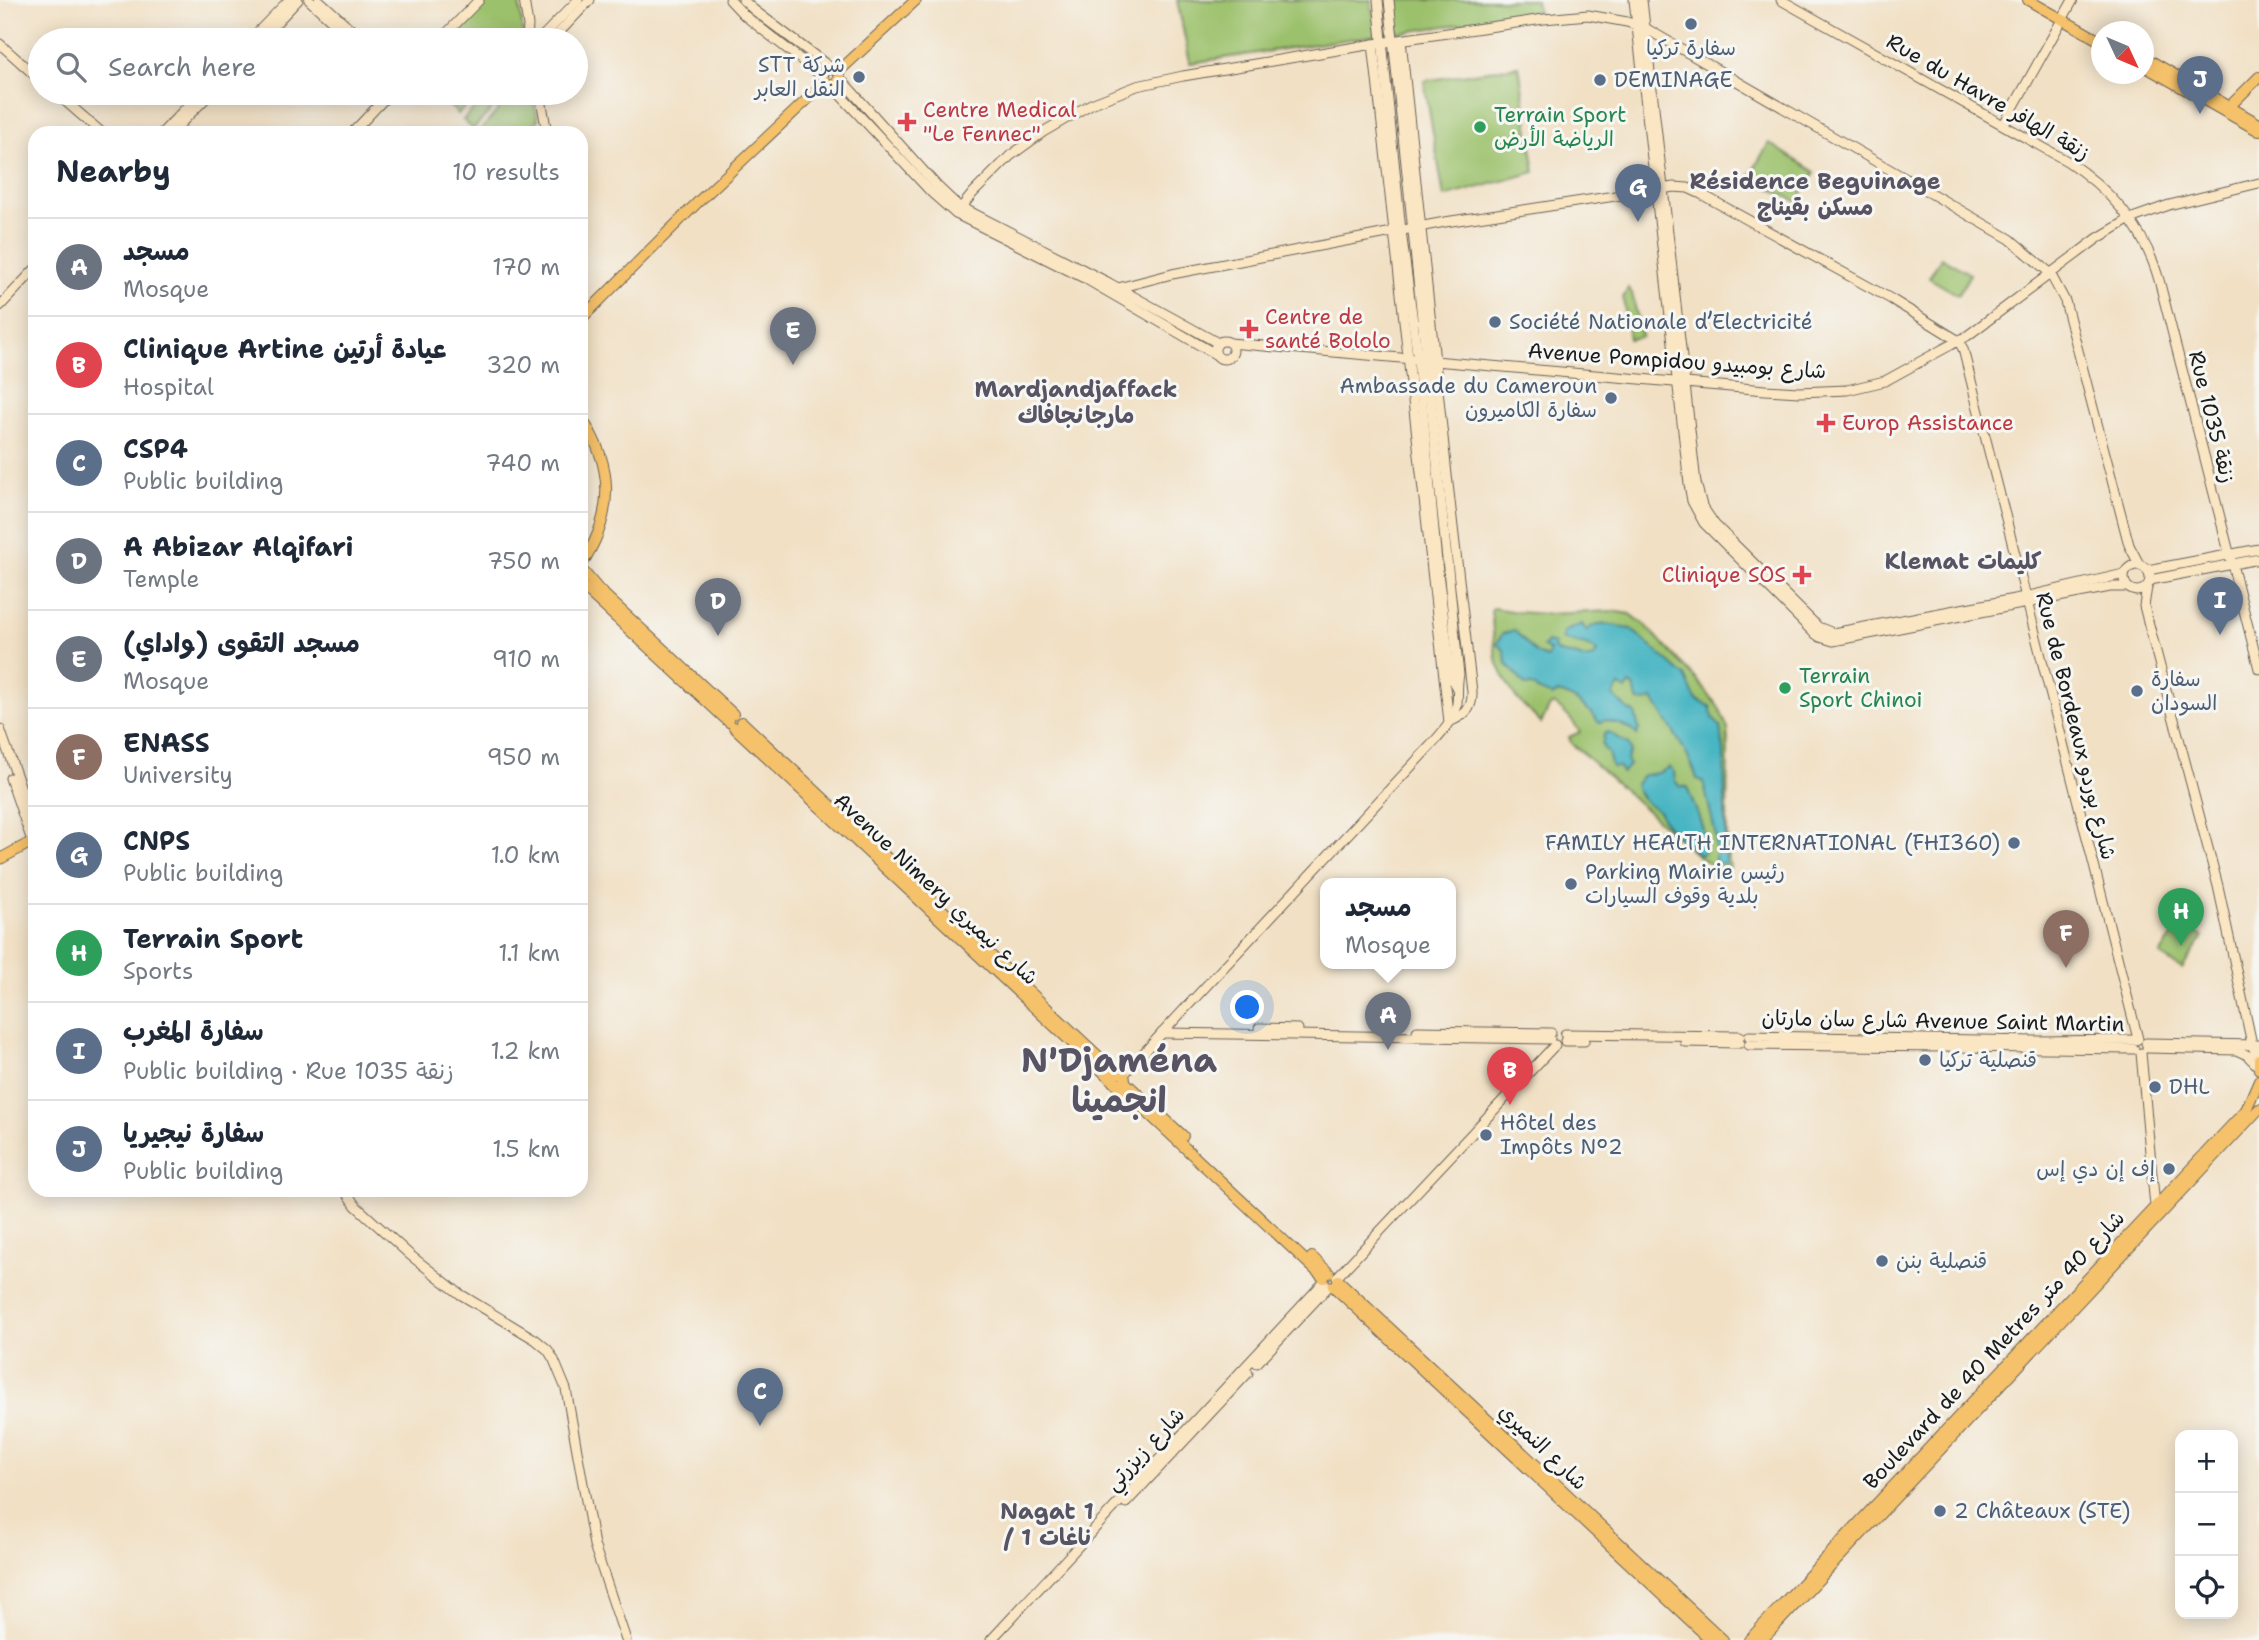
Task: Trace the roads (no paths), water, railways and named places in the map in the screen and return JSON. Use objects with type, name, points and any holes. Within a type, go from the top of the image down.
[{"type":"main road","points":[[588,312],[706,194],[826,81],[835,83],[836,72],[916,0]]},
{"type":"main road","points":[[2028,0],[2091,29]]},
{"type":"main road","points":[[2041,0],[2091,34]]},
{"type":"main road","points":[[2154,63],[2259,131]]},
{"type":"main road","points":[[2154,71],[2259,124]]},
{"type":"main road","points":[[2227,109],[2259,77]]},
{"type":"main road","points":[[588,430],[600,456],[607,495],[600,530],[588,556]]},
{"type":"main road","name":"Avenue Nimery شارع نيميري","points":[[588,578],[735,721],[1331,1280]]},
{"type":"main road","name":"Avenue Nimery شارع نيميري","points":[[588,591],[735,721]]},
{"type":"main road","points":[[0,853],[28,839]]},
{"type":"main road","points":[[0,859],[28,839]]},
{"type":"main road","points":[[2259,1060],[2259,1067]]},
{"type":"main road","name":"Boulevard de 40 Metres شارع 40 متر","points":[[1762,1640],[2159,1209],[2246,1110],[2253,1100],[2259,1080]]},
{"type":"main road","name":"Boulevard de 40 Metres شارع 40 متر","points":[[1748,1640],[2159,1209],[2259,1109]]},
{"type":"main road","name":"شارع النميري","points":[[1331,1280],[1711,1640]]},
{"type":"main road","name":"شارع النميري","points":[[1331,1280],[1723,1640]]},
{"type":"street","points":[[262,28],[289,0]]},
{"type":"street","points":[[271,28],[298,0]]},
{"type":"street","points":[[309,0],[340,28]]},
{"type":"street","points":[[319,0],[350,28]]},
{"type":"street","points":[[452,28],[479,0]]},
{"type":"street","points":[[524,0],[528,26]]},
{"type":"street","points":[[551,28],[578,0]]},
{"type":"street","points":[[563,28],[590,0]]},
{"type":"street","points":[[730,0],[744,15],[826,81],[931,192],[958,211],[1086,279],[1220,358],[1226,359],[1232,347],[1224,340],[1218,343],[1215,354]]},
{"type":"street","points":[[743,0],[836,72],[958,211],[1118,288],[1218,343]]},
{"type":"street","points":[[1378,0],[1377,43],[1398,231],[1451,677],[1456,687]]},
{"type":"street","points":[[1119,1079],[1433,743],[1449,722],[1456,707],[1456,687],[1460,675],[1432,362],[1396,40],[1389,0]]},
{"type":"street","points":[[1634,0],[1641,27],[1681,381],[1696,482],[1702,506],[1716,525],[1823,631],[1833,633],[2110,587],[2139,591],[2146,575]]},
{"type":"street","points":[[1641,27],[1642,0]]},
{"type":"street","name":"Rue du Havre زنقة الهافر","points":[[1782,0],[2079,169],[2130,219]]},
{"type":"street","points":[[2004,124],[2073,0]]},
{"type":"street","points":[[958,211],[1010,156],[1043,132],[1091,104],[1137,86],[1396,40],[1588,15],[1641,27],[2010,239],[2050,273],[2065,301],[2080,350],[2129,545],[2146,575],[2144,607],[2218,887],[2259,1060]]},
{"type":"street","points":[[0,44],[28,69]]},
{"type":"street","points":[[70,105],[94,126]]},
{"type":"street","points":[[169,126],[189,105]]},
{"type":"street","points":[[179,126],[199,105]]},
{"type":"street","points":[[359,126],[379,105]]},
{"type":"street","points":[[542,105],[546,126]]},
{"type":"street","name":"Avenue Pompidou شارع بومبيدو","points":[[1232,347],[1413,359],[1798,392],[1860,388],[1899,375],[1959,341],[2098,238],[2130,219],[2169,205],[2259,183]]},
{"type":"street","points":[[1118,288],[1172,274],[1398,231],[1659,188],[1695,191],[1891,299],[1959,341]]},
{"type":"street","name":"Rue 1035 زنقة","points":[[2130,219],[2154,263],[2259,669]]},
{"type":"street","points":[[0,306],[28,276]]},
{"type":"street","points":[[0,313],[28,283]]},
{"type":"street","name":"Rue de Bordeaux شارع بوردو","points":[[1959,341],[2140,1045],[2159,1209]]},
{"type":"street","points":[[1413,359],[1449,722]]},
{"type":"street","points":[[1432,362],[1473,702],[1468,712],[1449,722]]},
{"type":"street","points":[[2129,545],[2125,572],[2128,588],[2144,607]]},
{"type":"street","points":[[2230,560],[2259,549]]},
{"type":"street","points":[[2026,601],[2125,572],[2132,565],[2146,575],[2230,560],[2259,559]]},
{"type":"street","points":[[0,729],[28,820]]},
{"type":"street","points":[[0,746],[28,822]]},
{"type":"street","points":[[2248,1018],[2259,1035]]},
{"type":"street","name":"شارع سان مارتان Avenue Saint Martin","points":[[1165,1030],[1556,1039],[2036,1041],[2236,1050],[2259,1067]]},
{"type":"street","points":[[1331,1280],[1556,1039]]},
{"type":"street","name":"شارع سان مارتان Avenue Saint Martin","points":[[2140,1045],[2256,1044]]},
{"type":"street","points":[[350,1197],[370,1220],[460,1294],[548,1350],[568,1398],[594,1545],[626,1640]]},
{"type":"street","name":"شارع زيزرتي","points":[[991,1640],[1331,1280]]},
{"type":"street","name":"شارع زيزرتي","points":[[998,1640],[1331,1280]]},
{"type":"water","points":[[1582,624],[1587,631],[1592,626],[1608,624],[1631,629],[1685,676],[1696,700],[1710,706],[1713,718],[1720,727],[1724,750],[1726,864],[1715,863],[1715,832],[1703,781],[1697,779],[1683,748],[1653,699],[1643,702],[1637,700],[1634,686],[1630,684],[1626,690],[1619,686],[1613,695],[1628,710],[1635,713],[1639,729],[1637,735],[1613,722],[1604,720],[1599,723],[1586,708],[1570,697],[1558,693],[1552,696],[1525,685],[1507,664],[1504,650],[1497,644],[1502,634],[1514,630],[1537,654],[1547,658],[1550,651],[1543,647],[1547,642],[1555,644],[1554,649],[1561,653],[1584,659],[1594,657],[1597,652],[1589,646],[1562,639],[1563,632]]},
{"type":"water","points":[[1608,732],[1628,744],[1631,751],[1627,759],[1629,765],[1622,773],[1619,767],[1612,767],[1608,753],[1602,746],[1604,734]]},
{"type":"water","points":[[1670,767],[1675,781],[1680,786],[1687,787],[1700,820],[1705,846],[1704,853],[1699,855],[1671,830],[1660,812],[1645,801],[1635,785],[1644,775],[1658,773]]},
{"type":"place","name":"سفارة تركيا","points":[[1691,24]]},
{"type":"place","name":"STT شركة النقل العابر","points":[[859,77]]},
{"type":"place","name":"DEMINAGE","points":[[1600,80]]},
{"type":"place","name":"سفارة نيجيريا","points":[[2200,114]]},
{"type":"place","name":"Centre Medical \"Le Fennec\"","points":[[907,122]]},
{"type":"place","name":"Terrain Sport الرياضة الأرض","points":[[1480,127]]},
{"type":"place","name":"CNPS","points":[[1638,222]]},
{"type":"place","name":"Société Nationale d’Electricité","points":[[1495,322]]},
{"type":"place","name":"Centre de santé Bololo","points":[[1249,329]]},
{"type":"place","name":"مسجد التقوى (واداي)","points":[[793,365]]},
{"type":"place","name":"Ambassade du Cameroun سفارة الكاميرون","points":[[1611,398]]},
{"type":"place","name":"Europ Assistance","points":[[1826,423]]},
{"type":"place","name":"Clinique SOS","points":[[1802,575]]},
{"type":"place","name":"سفارة المغرب","points":[[2220,635]]},
{"type":"place","name":"A Abizar Alqifari","points":[[718,636]]},
{"type":"place","name":"Terrain Sport Chinoi","points":[[1785,688]]},
{"type":"place","name":"سفارة السودان","points":[[2137,691]]},
{"type":"place","name":"FAMILY HEALTH INTERNATIONAL (FHI360)","points":[[2014,843]]},
{"type":"place","name":"Parking Mairie رئيس بلدية وقوف السيارات","points":[[1571,884]]},
{"type":"place","name":"Terrain Sport","points":[[2181,946]]},
{"type":"place","name":"ENASS","points":[[2066,968]]},
{"type":"place","name":"مسجد","points":[[1388,1050]]},
{"type":"place","name":"قنصلية تركيا","points":[[1925,1060]]},
{"type":"place","name":"DHL","points":[[2155,1087]]},
{"type":"place","name":"Clinique Artine عيادة أرتين","points":[[1510,1105]]},
{"type":"place","name":"Hôtel des Impôts N°2","points":[[1486,1135]]},
{"type":"place","name":"إف إن دي إس","points":[[2169,1169]]},
{"type":"place","name":"قنصلية بنن","points":[[1882,1261]]},
{"type":"place","name":"CSP4","points":[[760,1426]]},
{"type":"place","name":"2 Châteaux (STE)","points":[[1940,1511]]},
{"type":"district","name":"Résidence Beguinage مسكن بقيناج","points":[[1815,194]]},
{"type":"district","name":"Mardjandjaffack مارجانجافاك","points":[[1076,402]]},
{"type":"district","name":"Klemat كليمات","points":[[1963,561]]},
{"type":"district","name":"N'Djaména انجمينا","points":[[1119,1079]]},
{"type":"district","name":"Nagat 1 / ناغات 1","points":[[1047,1524]]}]
